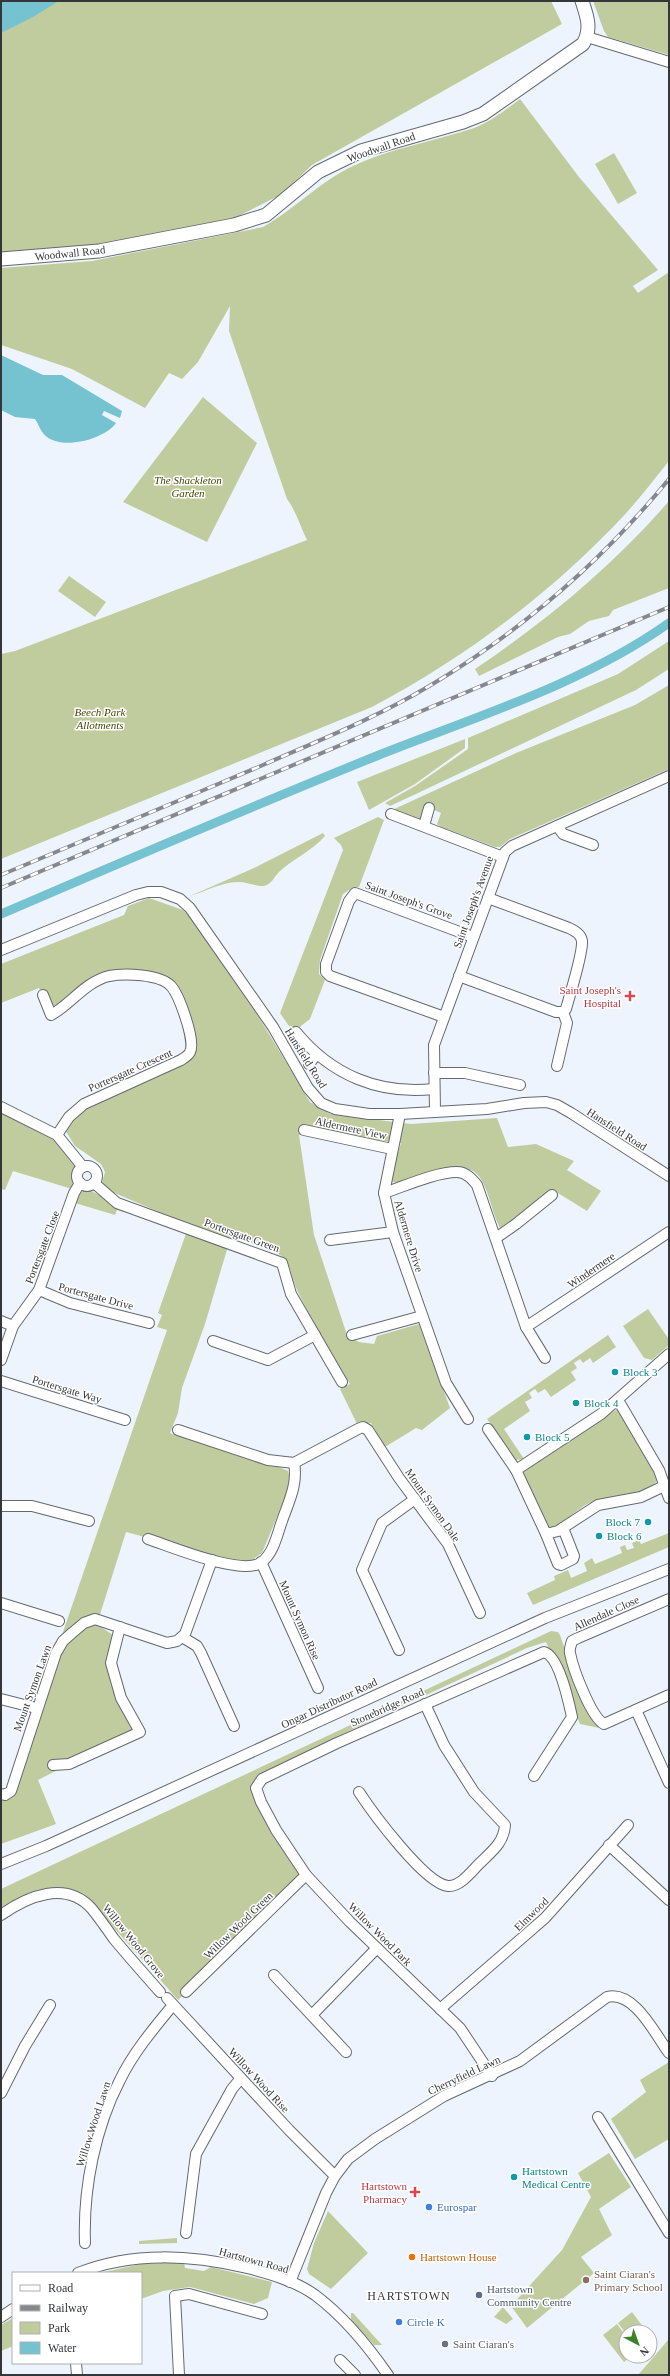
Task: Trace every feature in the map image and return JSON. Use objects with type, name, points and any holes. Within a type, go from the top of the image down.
[{"type":"main road","points":[[582,1],[588,18],[587,38]]},
{"type":"main road","name":"Woodwall Road","points":[[1,259],[100,251],[234,225],[266,214],[282,204],[318,172],[361,151],[463,122],[483,114],[577,50],[587,38]]},
{"type":"street","points":[[587,38],[669,62]]},
{"type":"street","name":"Saint Joseph's Avenue","points":[[435,1112],[434,1045],[503,857],[512,846],[669,776]]},
{"type":"street","points":[[424,826],[429,808]]},
{"type":"street","points":[[391,814],[503,857]]},
{"type":"street","points":[[557,826],[563,834],[593,845]]},
{"type":"street","name":"Hansfield Road","points":[[1,950],[136,895],[148,892],[172,895],[180,899],[190,908],[273,1027],[308,1088],[322,1103],[335,1108],[369,1114],[400,1114],[487,1109],[537,1102],[557,1105],[669,1176]]},
{"type":"street","name":"Saint Joseph's Grove","points":[[444,1017],[330,976],[326,972],[326,964],[349,901],[355,894],[473,937]]},
{"type":"street","points":[[488,898],[569,928],[582,940],[566,1008],[563,1012]]},
{"type":"street","name":"Portersgate Crescent","points":[[43,995],[51,1015],[85,988],[108,977],[138,974],[158,979],[171,985],[185,1016],[192,1044],[190,1053],[181,1060],[84,1104],[69,1117],[57,1135]]},
{"type":"street","points":[[459,976],[556,1012],[563,1012]]},
{"type":"street","points":[[557,1066],[567,1023],[563,1012]]},
{"type":"street","points":[[296,1032],[317,1054],[346,1075],[378,1087],[406,1091],[434,1090]]},
{"type":"street","points":[[309,1064],[317,1054]]},
{"type":"street","points":[[434,1073],[465,1073],[508,1085],[520,1085]]},
{"type":"street","points":[[1,1107],[57,1135],[83,1167]]},
{"type":"street","name":"Aldermere Drive","points":[[400,1114],[384,1193],[393,1232],[446,1383],[468,1420]]},
{"type":"street","name":"Aldermere View","points":[[304,1130],[392,1149]]},
{"type":"street","points":[[89,1166],[95,1169],[97,1176],[94,1183],[86,1186],[80,1184],[78,1174],[83,1167],[89,1166]]},
{"type":"street","points":[[384,1193],[438,1176],[458,1172],[469,1175],[477,1185],[526,1327],[545,1358]]},
{"type":"street","name":"Portersgate Green","points":[[94,1183],[117,1202],[282,1263],[291,1294],[342,1382]]},
{"type":"street","name":"Portersgate Close","points":[[1,1360],[13,1326],[39,1290],[74,1193],[80,1184]]},
{"type":"street","points":[[496,1238],[552,1195]]},
{"type":"street","points":[[330,1240],[393,1232]]},
{"type":"street","name":"Windermere","points":[[526,1327],[669,1232]]},
{"type":"street","name":"Portersgate Drive","points":[[39,1290],[70,1303],[149,1323]]},
{"type":"street","points":[[352,1335],[422,1316]]},
{"type":"street","points":[[1,1321],[13,1326]]},
{"type":"street","points":[[213,1341],[268,1360],[315,1335]]},
{"type":"street","points":[[516,1470],[601,1414],[669,1354]]},
{"type":"street","name":"Portersgate Way","points":[[1,1381],[125,1420]]},
{"type":"street","points":[[546,1534],[563,1528],[598,1504],[667,1491],[659,1470],[645,1444],[618,1400]]},
{"type":"street","name":"Mount Symon Dale","points":[[294,1463],[363,1427],[372,1434],[399,1478],[448,1544],[480,1613]]},
{"type":"street","points":[[488,1429],[516,1470],[546,1534],[558,1564],[561,1565],[572,1559],[574,1556],[563,1528]]},
{"type":"street","points":[[148,1539],[212,1560],[242,1566],[253,1566],[261,1562],[270,1553],[296,1484],[294,1463],[268,1460],[178,1430]]},
{"type":"street","points":[[399,1650],[362,1570],[382,1523],[415,1499]]},
{"type":"street","points":[[1,1506],[32,1506],[89,1521]]},
{"type":"street","points":[[212,1560],[182,1637],[192,1642],[201,1654],[234,1726]]},
{"type":"street","name":"Mount Symon Rise","points":[[261,1562],[318,1688]]},
{"type":"street","name":"Ongar Distributor Road","points":[[1,1864],[46,1846],[545,1618],[669,1569]]},
{"type":"street","name":"Allendale Close","points":[[636,1710],[604,1724],[598,1721],[588,1703],[569,1652],[572,1641],[669,1599]]},
{"type":"street","points":[[1,1603],[59,1621]]},
{"type":"street","name":"Mount Symon Lawn","points":[[1,1794],[5,1795],[11,1790],[36,1708],[56,1653],[63,1641],[84,1623],[95,1619],[120,1626],[167,1643],[173,1643],[182,1637]]},
{"type":"street","points":[[53,1765],[69,1764],[140,1732],[121,1698],[111,1663],[120,1626]]},
{"type":"street","name":"Stonebridge Road","points":[[261,1802],[256,1791],[262,1779],[424,1704],[544,1652],[547,1653],[566,1688],[572,1717],[534,1776]]},
{"type":"street","points":[[669,1695],[636,1710],[669,1783]]},
{"type":"street","points":[[1,1699],[36,1708]]},
{"type":"street","points":[[359,1792],[404,1852],[440,1884],[449,1886],[458,1884],[499,1844],[505,1833],[505,1825],[474,1792],[444,1745],[424,1704]]},
{"type":"street","name":"Willow Wood Park","points":[[261,1802],[306,1875],[377,1948],[460,2028],[492,2076]]},
{"type":"street","name":"Elmwood","points":[[440,2009],[545,1918],[628,1825]]},
{"type":"street","points":[[609,1845],[669,1900]]},
{"type":"street","name":"Willow Wood Green","points":[[186,1992],[306,1875]]},
{"type":"street","name":"Willow Wood Grove","points":[[1,1915],[15,1905],[38,1896],[56,1892],[72,1895],[91,1908],[167,1998]]},
{"type":"street","points":[[312,2015],[377,1948]]},
{"type":"street","points":[[274,1975],[346,2052]]},
{"type":"street","name":"Cherryfield Lawn","points":[[290,2282],[318,2210],[335,2176],[348,2159],[375,2139],[444,2096],[492,2076],[520,2061],[600,2002],[615,1995],[625,1998],[644,2017],[669,2053]]},
{"type":"street","name":"Willow Wood Rise","points":[[167,1998],[335,2176]]},
{"type":"street","name":"Willow Wood Lawn","points":[[85,2243],[84,2218],[88,2179],[113,2095],[125,2070],[167,1998]]},
{"type":"street","points":[[1,2093],[24,2046],[50,2005]]},
{"type":"street","points":[[186,2233],[196,2154],[232,2089],[241,2078]]},
{"type":"street","points":[[598,2117],[669,2233]]},
{"type":"street","name":"Hartstown Road","points":[[81,2272],[122,2260],[191,2257],[257,2271],[290,2282],[314,2294],[338,2315],[388,2375]]},
{"type":"street","points":[[179,2375],[175,2296],[189,2294],[262,2314]]},
{"type":"street","points":[[1,2317],[12,2310]]},
{"type":"street","points":[[340,2360],[355,2375]]},
{"type":"street","points":[[76,2364],[77,2375]]},
{"type":"green space","points":[[1,1],[551,1],[562,24],[312,165],[282,194],[229,221],[83,249],[1,255]]},
{"type":"green space","points":[[593,1],[669,1],[669,55],[608,37],[604,31]]},
{"type":"green space","name":"Beech Park Allotments","points":[[520,99],[579,177],[658,270],[633,286],[638,293],[669,272],[669,461],[623,517],[553,584],[495,630],[435,671],[372,707],[1,859],[1,654],[15,651],[307,540],[287,499],[229,331],[230,306],[198,362],[182,379],[169,373],[145,408],[72,369],[1,345],[1,268],[92,261],[263,227],[275,220],[329,180],[353,166],[382,154],[471,129],[497,116]]},
{"type":"green space","points":[[614,153],[637,193],[618,204],[595,164]]},
{"type":"green space","name":"The Shackleton Garden","points":[[203,397],[257,443],[207,542],[123,502]]},
{"type":"green space","points":[[669,501],[669,588],[613,610],[609,616],[589,621],[570,634],[558,637],[479,676],[475,669],[527,632],[577,592],[625,548]]},
{"type":"green space","points":[[69,576],[106,602],[95,617],[58,591]]},
{"type":"green space","points":[[669,641],[669,669],[636,690],[390,806],[385,803],[415,786],[468,749],[468,738],[618,674]]},
{"type":"green space","points":[[669,685],[669,769],[510,839],[500,847],[495,847],[441,827],[437,824],[441,813],[427,807],[420,819],[415,820],[390,811],[516,753],[635,705]]},
{"type":"green space","points":[[465,739],[465,748],[415,784],[369,810],[357,782]]},
{"type":"green space","points":[[378,817],[384,820],[359,887],[352,888],[343,894],[320,960],[319,974],[325,980],[310,1019],[293,1032],[280,1013],[343,850],[341,845],[334,838]]},
{"type":"green space","points":[[323,833],[325,836],[320,841],[285,867],[267,885],[261,886],[244,882],[231,882],[190,896],[254,868]]},
{"type":"green space","points":[[149,898],[183,910],[193,920],[254,1009],[310,1102],[330,1114],[411,1124],[497,1118],[508,1147],[536,1144],[574,1161],[567,1170],[601,1191],[587,1211],[553,1190],[512,1224],[500,1228],[487,1192],[482,1181],[475,1172],[466,1168],[444,1168],[400,1182],[392,1182],[390,1177],[401,1143],[334,1135],[299,1135],[314,1235],[347,1335],[359,1342],[374,1344],[377,1336],[419,1324],[450,1408],[422,1430],[416,1428],[385,1447],[371,1423],[357,1424],[340,1389],[350,1384],[322,1338],[303,1302],[295,1286],[286,1260],[277,1253],[265,1247],[231,1236],[205,1324],[182,1388],[178,1413],[170,1433],[269,1466],[279,1467],[288,1471],[291,1483],[262,1553],[252,1560],[238,1562],[126,1532],[97,1624],[113,1635],[106,1661],[111,1685],[134,1728],[128,1734],[38,1780],[56,1824],[1,1844],[1,1797],[14,1789],[64,1629],[167,1330],[157,1327],[162,1315],[158,1313],[189,1225],[110,1191],[102,1183],[105,1172],[101,1164],[75,1146],[65,1130],[75,1115],[109,1096],[193,1055],[195,1041],[192,1029],[170,987],[163,978],[155,973],[145,970],[133,970],[107,975],[77,988],[62,1001],[50,1007],[39,988],[1,1003],[1,964],[124,915],[128,906]]},
{"type":"green space","points":[[1,1111],[63,1145],[75,1164],[72,1189],[13,1171],[5,1190],[1,1189]]},
{"type":"green space","points":[[87,1189],[125,1208],[124,1212],[117,1210],[115,1215],[75,1203],[80,1193]]},
{"type":"green space","points":[[648,1309],[668,1338],[669,1345],[652,1360],[644,1358],[623,1326]]},
{"type":"green space","points":[[608,1335],[616,1347],[593,1363],[590,1358],[583,1363],[580,1359],[574,1363],[577,1368],[571,1372],[576,1380],[551,1397],[545,1389],[538,1393],[535,1389],[529,1393],[532,1398],[525,1402],[530,1411],[504,1429],[524,1459],[516,1460],[487,1419]]},
{"type":"green space","points":[[617,1409],[621,1409],[658,1479],[646,1490],[630,1495],[602,1499],[589,1503],[583,1506],[564,1522],[553,1528],[546,1526],[525,1483],[523,1473],[526,1469]]},
{"type":"green space","points":[[669,1533],[669,1547],[533,1605],[527,1593],[555,1580],[554,1576],[568,1570],[571,1578],[587,1571],[584,1563],[592,1558],[595,1564],[622,1553],[620,1547],[625,1545],[627,1550],[634,1548],[632,1543],[639,1540],[641,1544]]},
{"type":"green space","points":[[551,1631],[558,1632],[560,1635],[576,1682],[599,1728],[580,1724],[546,1642],[527,1648],[340,1735],[258,1776],[252,1786],[302,1877],[178,2000],[84,1894],[61,1888],[51,1888],[31,1893],[1,1909],[1,1889]]},
{"type":"green space","points":[[669,2062],[669,2139],[635,2159],[611,2119],[646,2092],[640,2080]]},
{"type":"green space","points":[[609,2153],[631,2187],[599,2209],[612,2235],[581,2257],[594,2273],[527,2328],[511,2306],[562,2250],[591,2197],[578,2173]]},
{"type":"green space","points":[[328,2211],[368,2253],[331,2289],[309,2274],[307,2269],[314,2243]]},
{"type":"green space","points":[[177,2238],[177,2243],[139,2244],[139,2241]]},
{"type":"green space","points":[[184,2262],[185,2268],[204,2271],[211,2267],[272,2282],[268,2298],[254,2304],[190,2287],[163,2291],[142,2299],[142,2272],[105,2272],[141,2264]]},
{"type":"green space","points":[[503,2307],[513,2319],[506,2324],[494,2317]]},
{"type":"green space","points":[[632,2312],[641,2324],[619,2324],[618,2323]]},
{"type":"green space","points":[[351,2313],[353,2313],[382,2345],[374,2345],[351,2320]]},
{"type":"green space","points":[[12,2319],[12,2346],[1,2351],[1,2325]]},
{"type":"green space","points":[[617,2324],[618,2354],[603,2335]]},
{"type":"green space","points":[[669,2339],[669,2375],[638,2375],[647,2364],[658,2364],[658,2352]]},
{"type":"water","points":[[1,1],[59,1],[33,17],[1,33]]},
{"type":"water","points":[[1,355],[43,375],[62,375],[122,411],[120,418],[104,411],[102,415],[116,423],[111,429],[103,434],[84,441],[73,443],[54,441],[45,435],[35,419],[15,417],[1,410]]},
{"type":"waterway","points":[[1,914],[284,794],[566,681],[602,664],[669,623]]},
{"type":"railway","points":[[1,875],[327,737],[370,718],[411,697],[464,664],[497,641],[559,592],[617,538],[669,479]]},
{"type":"railway","points":[[1,888],[669,607]]},
{"type":"place","name":"Saint Joseph's Hospital","points":[[630,996]]},
{"type":"place","name":"Block 3","points":[[615,1372]]},
{"type":"place","name":"Block 4","points":[[576,1403]]},
{"type":"place","name":"Block 5","points":[[527,1437]]},
{"type":"place","name":"Block 7","points":[[648,1522]]},
{"type":"place","name":"Block 6","points":[[599,1536]]},
{"type":"place","name":"Hartstown Medical Centre","points":[[514,2177]]},
{"type":"place","name":"Hartstown Pharmacy","points":[[415,2192]]},
{"type":"place","name":"Eurospar","points":[[429,2207]]},
{"type":"place","name":"Hartstown House","points":[[412,2257]]},
{"type":"place","name":"Saint Ciaran's Primary School","points":[[586,2280]]},
{"type":"place","name":"Hartstown Community Centre","points":[[479,2295]]},
{"type":"place","name":"Circle K","points":[[399,2322]]},
{"type":"place","name":"Saint Ciaran's","points":[[445,2344]]},
{"type":"district","name":"HARTSTOWN","points":[[409,2296]]}]
